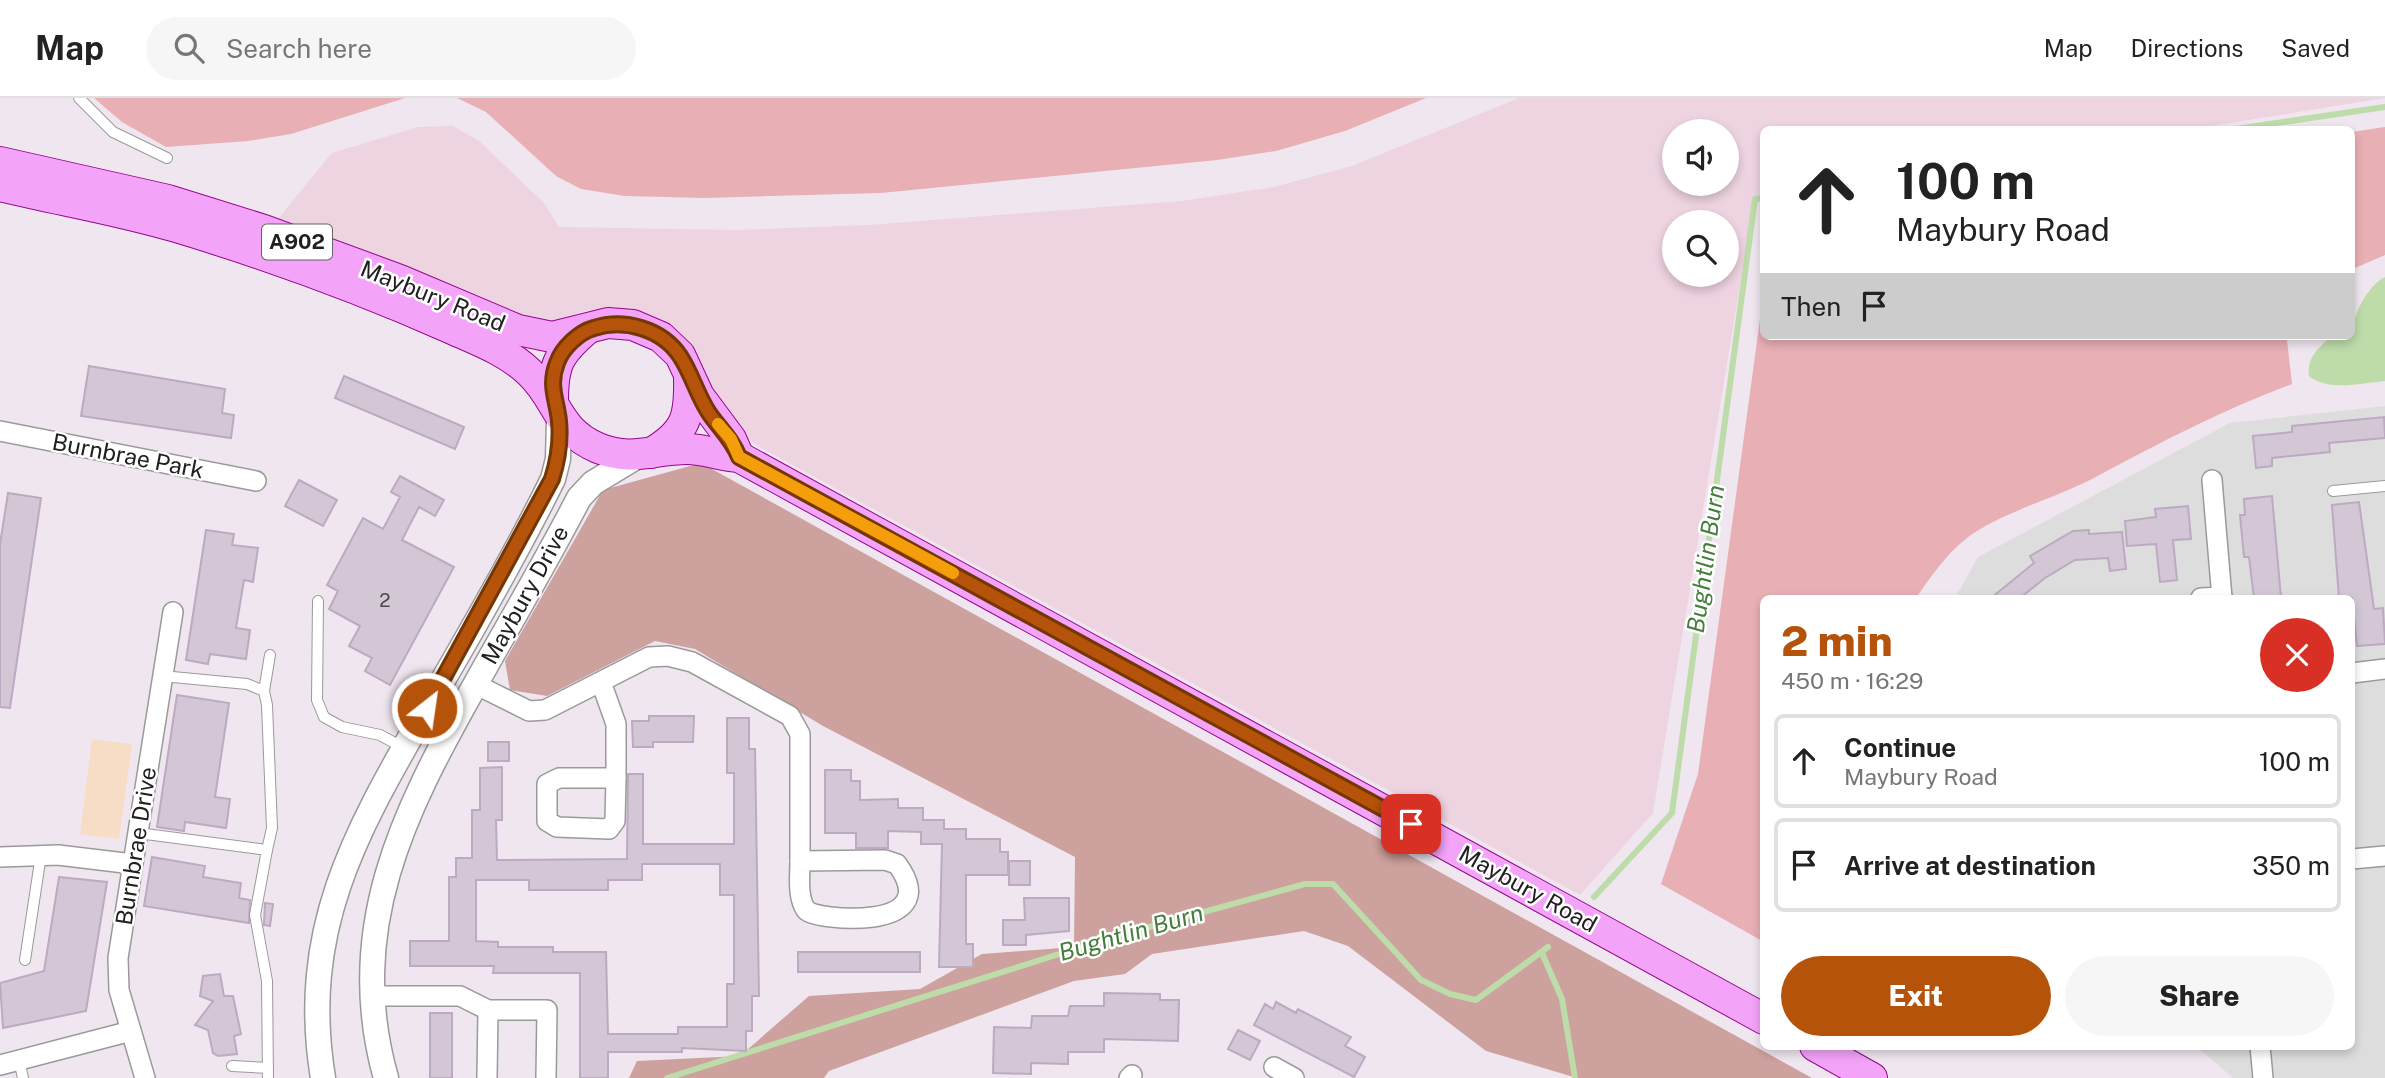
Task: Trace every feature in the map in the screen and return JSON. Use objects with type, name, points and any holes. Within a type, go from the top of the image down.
[{"type":"main road","name":"Maybury Road","points":[[0,162],[168,200],[264,230],[400,281],[518,330],[552,338],[608,323],[633,325],[661,337],[680,355],[710,414],[731,439],[739,457]]},
{"type":"main road","name":"Maybury Road","points":[[0,186],[173,226],[394,304],[511,358],[530,372],[574,434],[597,447],[644,455],[691,449],[739,457],[1760,1016]]},
{"type":"main road","points":[[556,410],[553,376],[557,361],[568,345],[586,330]]},
{"type":"main road","points":[[644,455],[670,442],[684,426],[690,405],[689,376]]},
{"type":"main road","points":[[1848,1054],[1872,1078]]},
{"type":"street","name":"Maybury Drive","points":[[323,1078],[316,1032],[316,994],[323,934],[331,901],[352,848],[404,748],[552,479],[558,459],[556,410]]},
{"type":"street","name":"Burnbrae Park","points":[[0,431],[256,481]]},
{"type":"street","name":"Maybury Drive","points":[[386,1078],[374,996],[377,920],[395,844],[421,785],[579,498],[593,483],[644,455]]},
{"type":"street","points":[[2212,480],[2222,595]]},
{"type":"street","name":"Burnbrae Drive","points":[[145,1078],[119,990],[118,958],[173,612]]},
{"type":"street","points":[[475,684],[529,711],[545,709],[649,657],[668,656],[692,662],[790,716],[800,734],[800,861],[800,893],[804,908],[810,915],[889,916],[901,909],[906,900],[906,876],[897,863],[885,860],[800,861]]},
{"type":"street","points":[[2355,673],[2385,669]]},
{"type":"street","points":[[601,682],[615,724],[616,778]]},
{"type":"street","points":[[0,857],[41,854],[133,864]]},
{"type":"street","points":[[2355,859],[2385,856]]},
{"type":"street","points":[[374,996],[460,996],[488,1010],[547,1010],[546,1078]]},
{"type":"street","points":[[487,1078],[488,1010]]},
{"type":"street","points":[[14,1068],[131,1031]]},
{"type":"street","points":[[2260,1050],[2263,1078]]},
{"type":"street","points":[[1274,1067],[1294,1078]]},
{"type":"lane","points":[[79,98],[113,132],[167,158]]},
{"type":"lane","points":[[2333,491],[2385,486]]},
{"type":"lane","points":[[318,601],[317,700],[324,717],[342,727],[380,735],[404,748]]},
{"type":"lane","points":[[232,1066],[268,1073],[267,981],[255,915],[272,828],[267,705],[264,691],[270,655]]},
{"type":"lane","points":[[162,676],[247,684],[264,691]]},
{"type":"lane","points":[[138,833],[267,850]]},
{"type":"lane","points":[[25,960],[41,854]]},
{"type":"shaded area","points":[[94,98],[405,98],[291,134],[248,141],[166,147],[122,122]]},
{"type":"shaded area","points":[[457,98],[1426,98],[1345,131],[1276,151],[1217,160],[881,193],[704,198],[625,196],[581,189],[556,176],[486,112]]},
{"type":"shaded area","points":[[1519,98],[2385,98],[2212,126],[1760,126],[1760,199],[1754,200],[1653,813],[1580,895],[758,446],[734,429],[622,309],[585,311],[545,324],[272,226],[332,153],[418,127],[453,126],[479,141],[544,203],[559,227],[737,230],[869,225],[1182,201],[1274,187],[1352,166]]},
{"type":"shaded area","points":[[2385,127],[2385,255],[2355,268],[2355,132]]},
{"type":"shaded area","points":[[2385,277],[2385,381],[2336,385],[2317,381],[2309,376],[2314,353],[2328,340],[2355,340],[2355,320],[2362,302],[2378,281]]},
{"type":"shaded area","points":[[1760,319],[1760,340],[2287,340],[2292,384],[2219,414],[2088,481],[1977,531],[1950,553],[1918,595],[1760,595],[1760,940],[1661,884],[1698,774]]},
{"type":"shaded area","points":[[2385,406],[2385,1078],[2233,1078],[2200,1050],[2355,1050],[2355,595],[1957,595],[1978,557],[2230,423]]},
{"type":"shaded area","points":[[701,463],[1812,1078],[1577,1078],[1486,1051],[1348,946],[1304,931],[1152,954],[1125,974],[1074,981],[829,1071],[824,1078],[629,1078],[637,1061],[740,1056],[809,996],[920,989],[982,954],[1074,947],[1075,857],[823,726],[695,649],[655,641],[547,696],[510,690],[505,661],[603,490]]},
{"type":"shaded area","points":[[92,739],[132,744],[119,839],[80,834]]},
{"type":"building","points":[[89,366],[225,389],[222,413],[234,415],[231,438],[81,416]]},
{"type":"building","points":[[344,376],[464,427],[455,449],[335,398]]},
{"type":"building","points":[[2384,417],[2385,438],[2329,443],[2330,452],[2272,458],[2272,466],[2256,468],[2253,436],[2292,432],[2292,426]]},
{"type":"building","points":[[400,476],[444,500],[435,516],[419,507],[402,540],[454,567],[390,685],[365,671],[372,658],[349,646],[360,626],[329,609],[338,591],[327,585],[363,518],[383,529],[400,497],[391,492]]},
{"type":"building","points":[[299,480],[337,500],[323,526],[285,506]]},
{"type":"building","points":[[8,493],[41,498],[10,708],[0,707],[0,544]]},
{"type":"building","points":[[2272,496],[2281,595],[2254,595],[2249,557],[2244,557],[2240,515],[2245,515],[2244,499]]},
{"type":"building","points":[[2359,502],[2374,609],[2383,608],[2385,644],[2357,646],[2355,595],[2339,595],[2332,505]]},
{"type":"building","points":[[2188,506],[2191,539],[2173,540],[2177,580],[2160,582],[2156,544],[2127,546],[2125,521],[2156,517],[2155,509]]},
{"type":"building","points":[[206,530],[234,534],[232,545],[258,548],[253,582],[244,580],[236,628],[250,630],[246,659],[210,654],[208,664],[186,660]]},
{"type":"building","points":[[2089,530],[2089,534],[2122,532],[2126,569],[2110,571],[2108,558],[2075,560],[2024,595],[1995,595],[2034,563],[2030,556],[2073,531]]},
{"type":"building","points":[[177,695],[229,703],[215,797],[230,799],[226,828],[185,822],[184,831],[157,827]]},
{"type":"building","points":[[649,716],[694,716],[693,742],[653,742],[653,747],[633,747],[632,721],[649,721]]},
{"type":"building","points":[[727,718],[749,718],[749,749],[755,749],[759,996],[752,996],[752,1031],[746,1031],[746,1051],[682,1048],[682,1052],[608,1052],[608,1078],[580,1078],[580,973],[493,973],[494,966],[410,966],[410,941],[449,941],[449,877],[456,877],[456,858],[472,858],[472,810],[480,810],[480,768],[502,767],[502,820],[496,820],[497,860],[627,859],[628,774],[643,774],[643,844],[734,844],[734,773],[727,773]],"holes":[[[642,864],[720,864],[720,895],[734,895],[734,984],[727,984],[727,1027],[678,1027],[678,1034],[608,1034],[606,952],[553,952],[553,947],[498,947],[498,942],[476,941],[476,880],[529,880],[529,890],[608,890],[608,880],[642,880]]]},
{"type":"building","points":[[488,742],[509,742],[509,761],[488,761]]},
{"type":"building","points":[[825,770],[851,770],[851,781],[860,781],[860,800],[898,799],[898,808],[923,808],[923,820],[944,820],[944,829],[966,829],[966,839],[1000,839],[1000,852],[1008,852],[1008,875],[966,875],[966,944],[973,944],[973,967],[939,967],[942,844],[921,844],[921,832],[888,831],[888,848],[856,848],[856,833],[825,833]]},
{"type":"building","points":[[152,857],[205,866],[203,877],[241,883],[239,898],[250,900],[249,923],[144,906]]},
{"type":"building","points":[[1009,861],[1030,861],[1030,885],[1009,885]]},
{"type":"building","points":[[59,877],[107,882],[86,1011],[3,1028],[0,983],[44,971]]},
{"type":"building","points":[[1024,898],[1069,898],[1069,931],[1026,935],[1026,945],[1003,945],[1003,920],[1025,920]]},
{"type":"building","points":[[265,903],[273,904],[270,926],[264,925]]},
{"type":"building","points":[[798,952],[920,952],[920,972],[798,972]]},
{"type":"building","points":[[220,974],[224,996],[233,996],[241,1034],[234,1036],[237,1054],[218,1056],[213,1053],[208,1030],[195,1025],[213,1001],[200,996],[203,976]]},
{"type":"building","points":[[1104,993],[1160,994],[1160,1000],[1179,1000],[1178,1041],[1104,1039],[1104,1052],[1068,1052],[1068,1064],[1031,1063],[1031,1074],[993,1073],[994,1027],[1031,1028],[1032,1016],[1068,1016],[1070,1006],[1104,1006]]},
{"type":"building","points":[[1276,1002],[1296,1013],[1298,1009],[1351,1037],[1345,1046],[1365,1057],[1354,1077],[1254,1025],[1265,1004],[1273,1009]]},
{"type":"building","points":[[430,1013],[452,1013],[452,1078],[430,1078]]},
{"type":"building","points":[[1238,1030],[1260,1041],[1250,1060],[1228,1049]]},
{"type":"waterway","name":"Bughtlin Burn","points":[[2256,126],[2385,107]]},
{"type":"waterway","name":"Bughtlin Burn","points":[[1594,897],[1672,813],[1755,199],[1760,198]]},
{"type":"waterway","name":"Bughtlin Burn","points":[[667,1078],[1113,937],[1305,884],[1333,884],[1421,980],[1450,994],[1476,1000],[1548,947]]},
{"type":"waterway","points":[[1542,953],[1562,999],[1575,1078]]},
{"type":"slow traffic","points":[[718,424],[731,439],[739,457],[953,573]]},
{"type":"route","points":[[427,708],[534,518],[552,479],[560,442],[559,419],[553,401],[553,376],[557,361],[568,345],[586,330],[608,323],[633,325],[661,337],[680,355],[699,396],[731,439],[739,457],[1411,824]]}]
